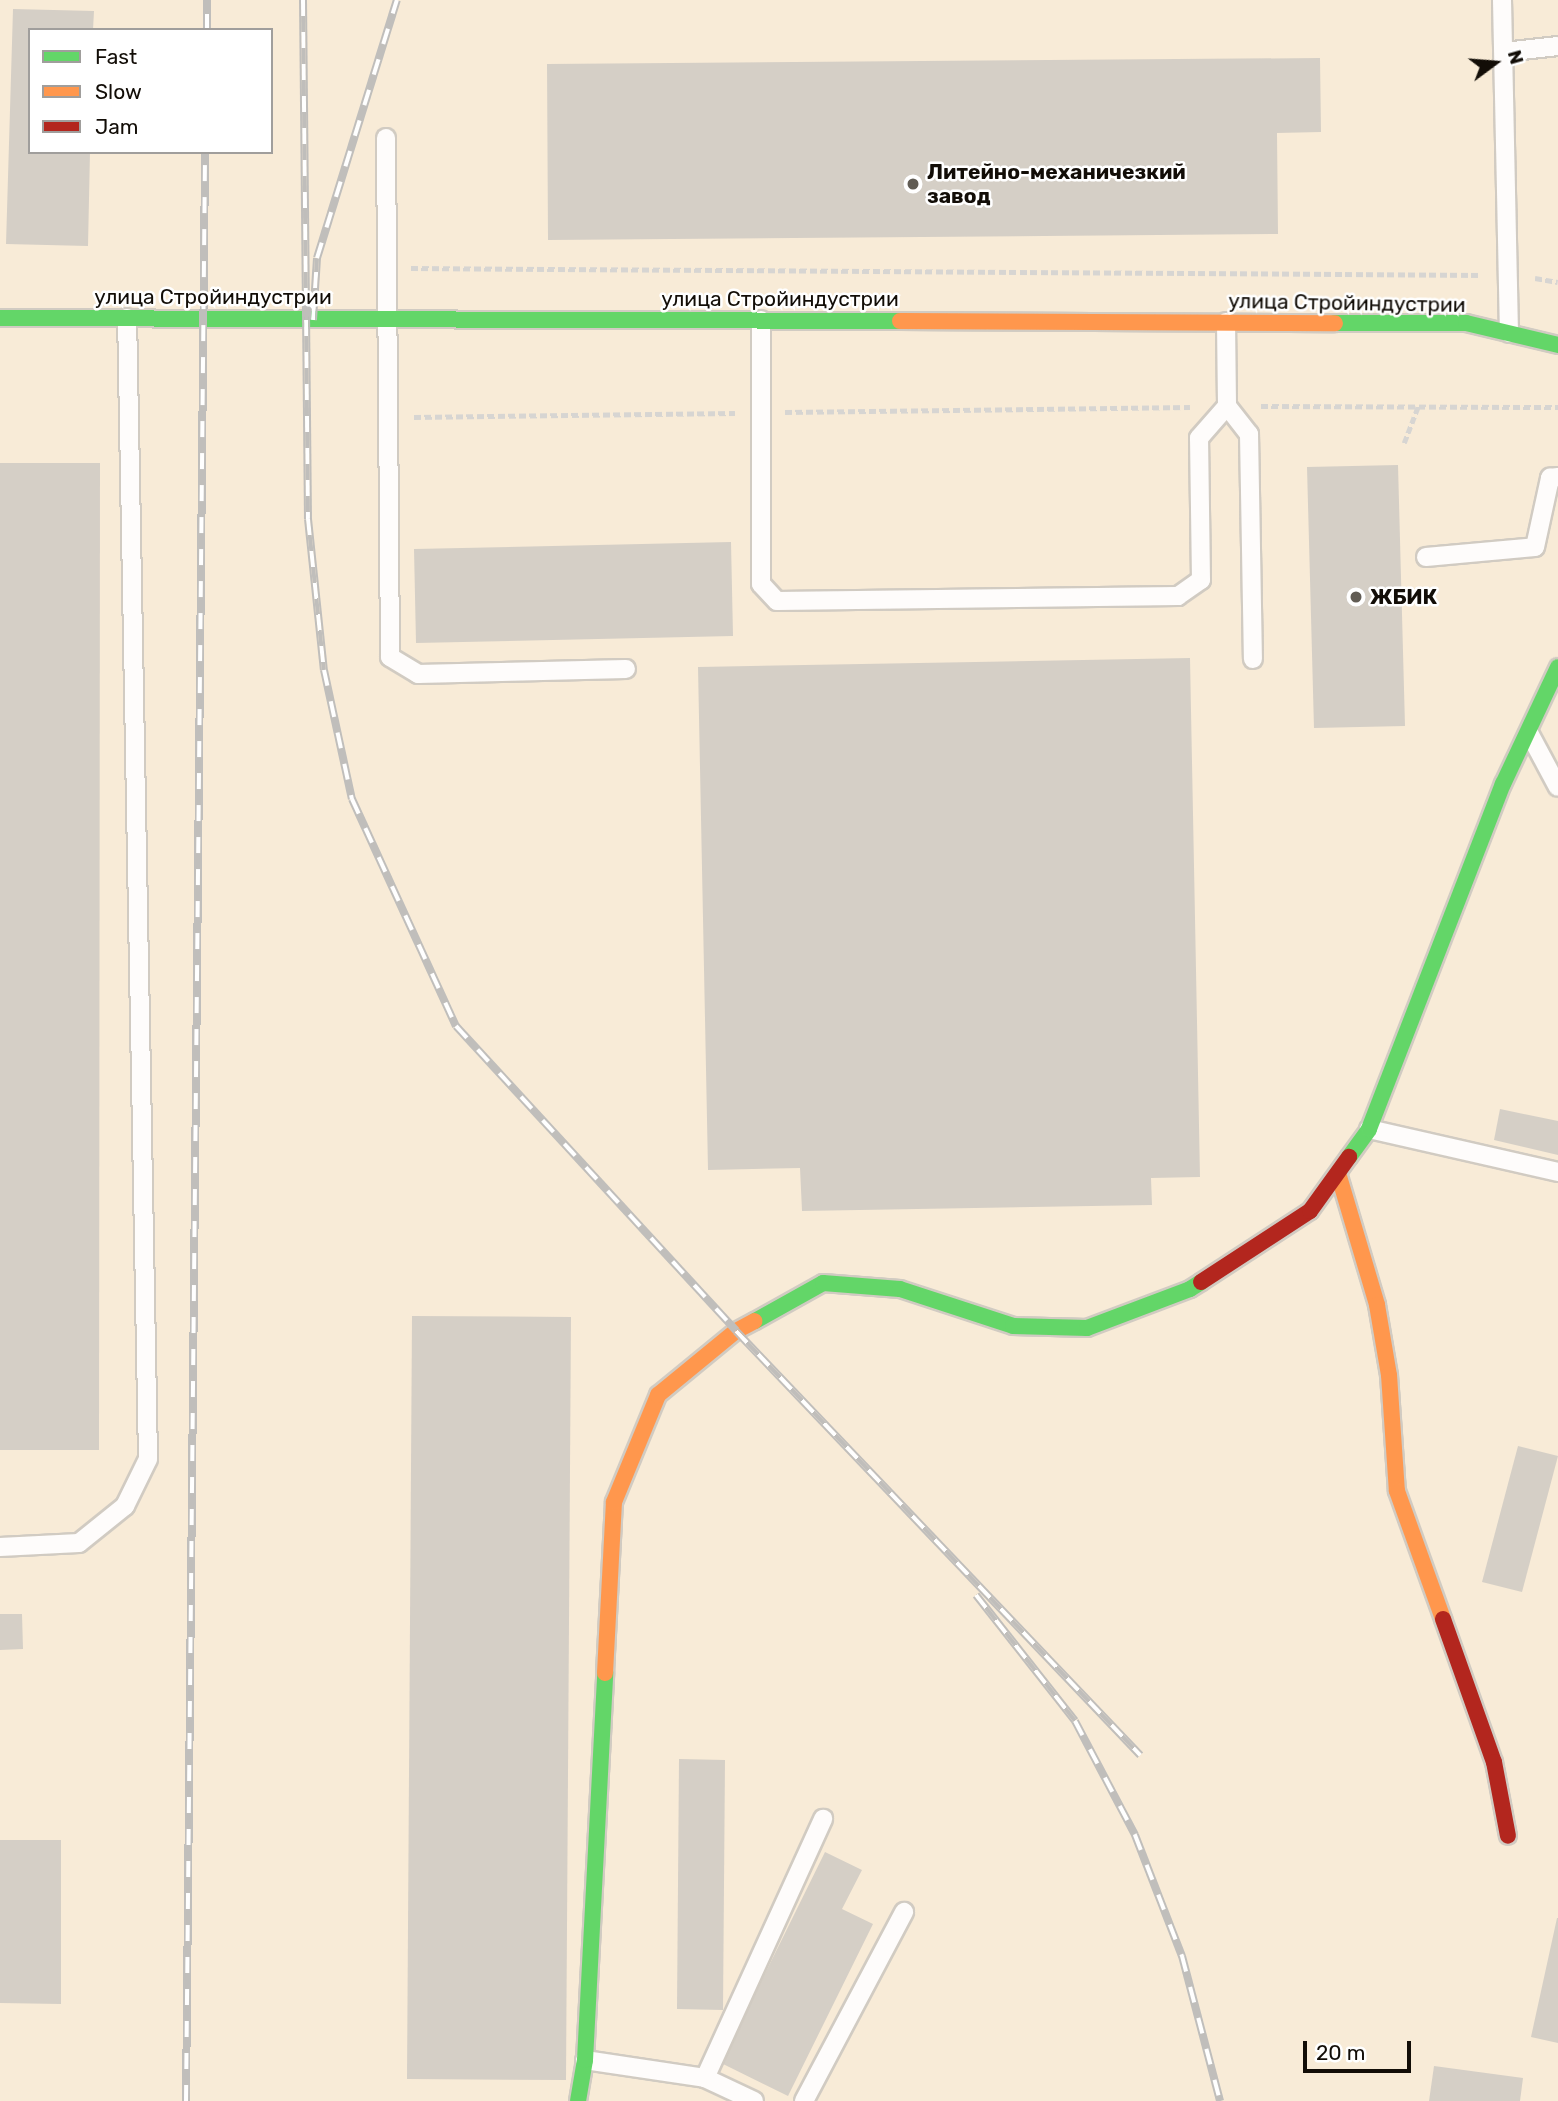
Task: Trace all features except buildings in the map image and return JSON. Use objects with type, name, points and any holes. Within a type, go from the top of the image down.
[{"type":"street","name":"улица Стройиндустрии","points":[[0,318],[1466,323],[1558,345]]},
{"type":"street","points":[[578,2101],[584,2060],[614,1502],[658,1395],[736,1331],[823,1283],[900,1289],[1013,1326],[1087,1328],[1190,1289],[1310,1211],[1369,1129],[1503,784],[1558,667]]},
{"type":"street","points":[[1338,1173],[1377,1305],[1390,1376],[1397,1491],[1494,1762],[1508,1836]]},
{"type":"lane","points":[[1503,0],[1509,333]]},
{"type":"lane","points":[[1503,52],[1558,46]]},
{"type":"lane","points":[[386,138],[390,657],[418,674],[626,670]]},
{"type":"lane","points":[[0,1547],[79,1543],[125,1506],[148,1460],[127,318]]},
{"type":"lane","points":[[761,320],[761,583],[777,601],[1178,596],[1201,580],[1199,438],[1227,406]]},
{"type":"lane","points":[[1226,322],[1227,406],[1250,434],[1254,660]]},
{"type":"lane","points":[[1426,557],[1535,547],[1550,478],[1558,477]]},
{"type":"lane","points":[[1529,733],[1558,787]]},
{"type":"lane","points":[[1369,1129],[1558,1172]]},
{"type":"lane","points":[[705,2078],[823,1819]]},
{"type":"lane","points":[[804,2101],[904,1912]]},
{"type":"lane","points":[[584,2060],[705,2078],[754,2101]]},
{"type":"path","points":[[385,267],[1508,275],[1558,282]]},
{"type":"path","points":[[401,417],[1227,406],[1558,407]]},
{"type":"path","points":[[1404,443],[1418,406]]},
{"type":"shaded area","points":[[0,0],[1558,0],[1558,2101],[0,2101]]},
{"type":"railway","points":[[207,0],[207,28]]},
{"type":"railway","points":[[303,0],[308,519],[324,670],[352,799],[456,1026],[736,1331],[1140,1755]]},
{"type":"railway","points":[[313,320],[317,258],[397,0]]},
{"type":"railway","points":[[186,2101],[205,154]]},
{"type":"railway","points":[[976,1595],[1075,1721],[1135,1835],[1182,1956],[1220,2101]]},
{"type":"traffic: fast","points":[[0,318],[900,321]]},
{"type":"traffic: fast","points":[[1335,323],[1466,323],[1558,345]]},
{"type":"traffic: fast","points":[[1349,1157],[1369,1129],[1503,784],[1558,667]]},
{"type":"traffic: fast","points":[[755,1321],[823,1283],[900,1289],[1013,1326],[1087,1328],[1190,1289],[1201,1282]]},
{"type":"traffic: fast","points":[[578,2101],[585,2060],[605,1673]]},
{"type":"traffic: slow","points":[[900,321],[1335,323]]},
{"type":"traffic: slow","points":[[1338,1173],[1377,1305],[1389,1375],[1397,1491],[1443,1619]]},
{"type":"traffic: slow","points":[[605,1673],[614,1502],[658,1395],[736,1331],[755,1321]]},
{"type":"traffic: jam","points":[[1201,1282],[1310,1211],[1349,1157]]},
{"type":"traffic: jam","points":[[1443,1619],[1494,1762],[1508,1836]]},
{"type":"place","name":"Литейно-механичезкий завод","points":[[913,184]]},
{"type":"place","name":"ЖБИК","points":[[1356,597]]}]
